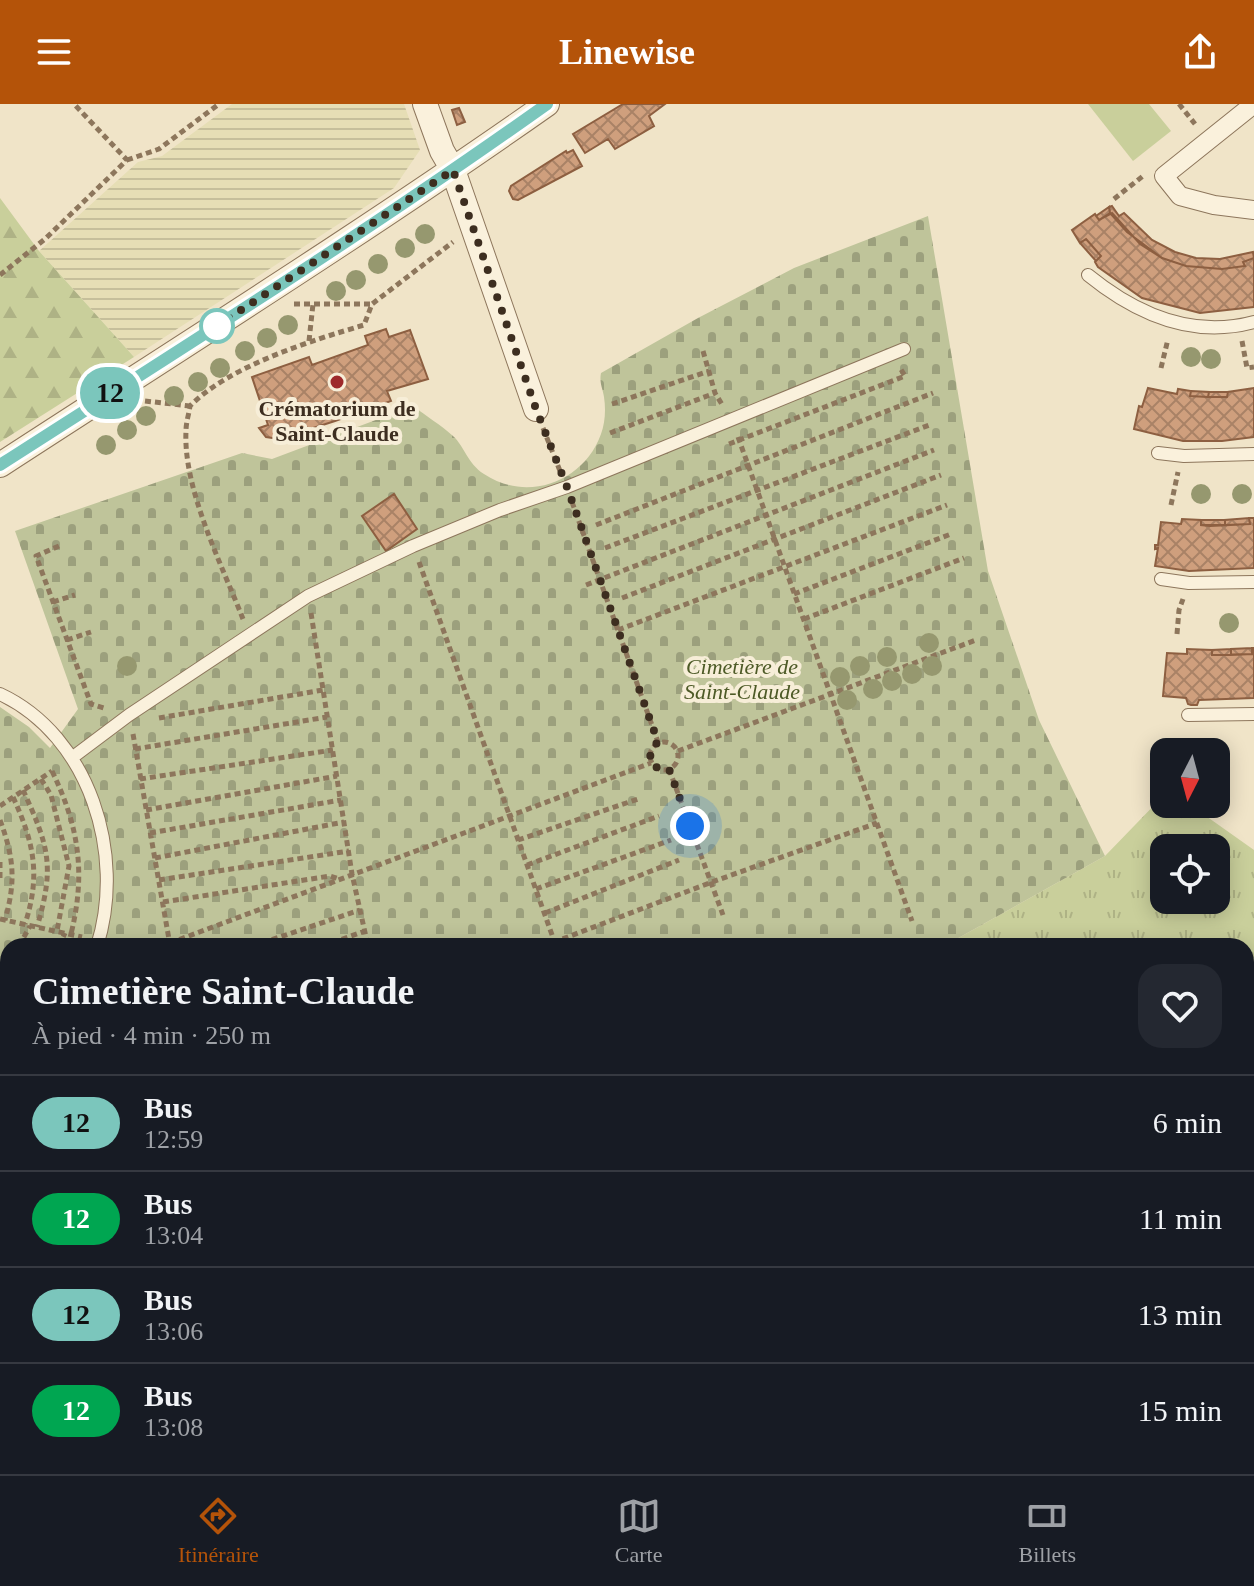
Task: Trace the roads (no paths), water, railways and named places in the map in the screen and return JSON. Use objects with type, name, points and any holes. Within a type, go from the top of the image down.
[{"type":"street","points":[[425,104],[442,151],[453,170],[536,409]]},
{"type":"street","points":[[0,465],[292,278],[547,104]]},
{"type":"street","points":[[1254,104],[1164,176],[1180,196],[1214,205],[1254,210]]},
{"type":"lane","points":[[1088,275],[1109,292],[1145,313],[1175,324],[1209,328],[1254,322]]},
{"type":"lane","points":[[73,757],[308,596],[413,546],[500,510],[567,487],[904,349]]},
{"type":"lane","points":[[1158,453],[1184,456],[1254,454]]},
{"type":"lane","points":[[1161,579],[1189,583],[1254,582]]},
{"type":"lane","points":[[0,694],[13,700],[60,741],[73,757],[91,796],[106,865],[106,899],[99,938]]},
{"type":"lane","points":[[1188,715],[1254,714]]},
{"type":"place","name":"Crématorium de Saint-Claude","points":[[337,382]]},
{"type":"park label","name":"Cimetière de Saint-Claude","points":[[742,678]]}]
